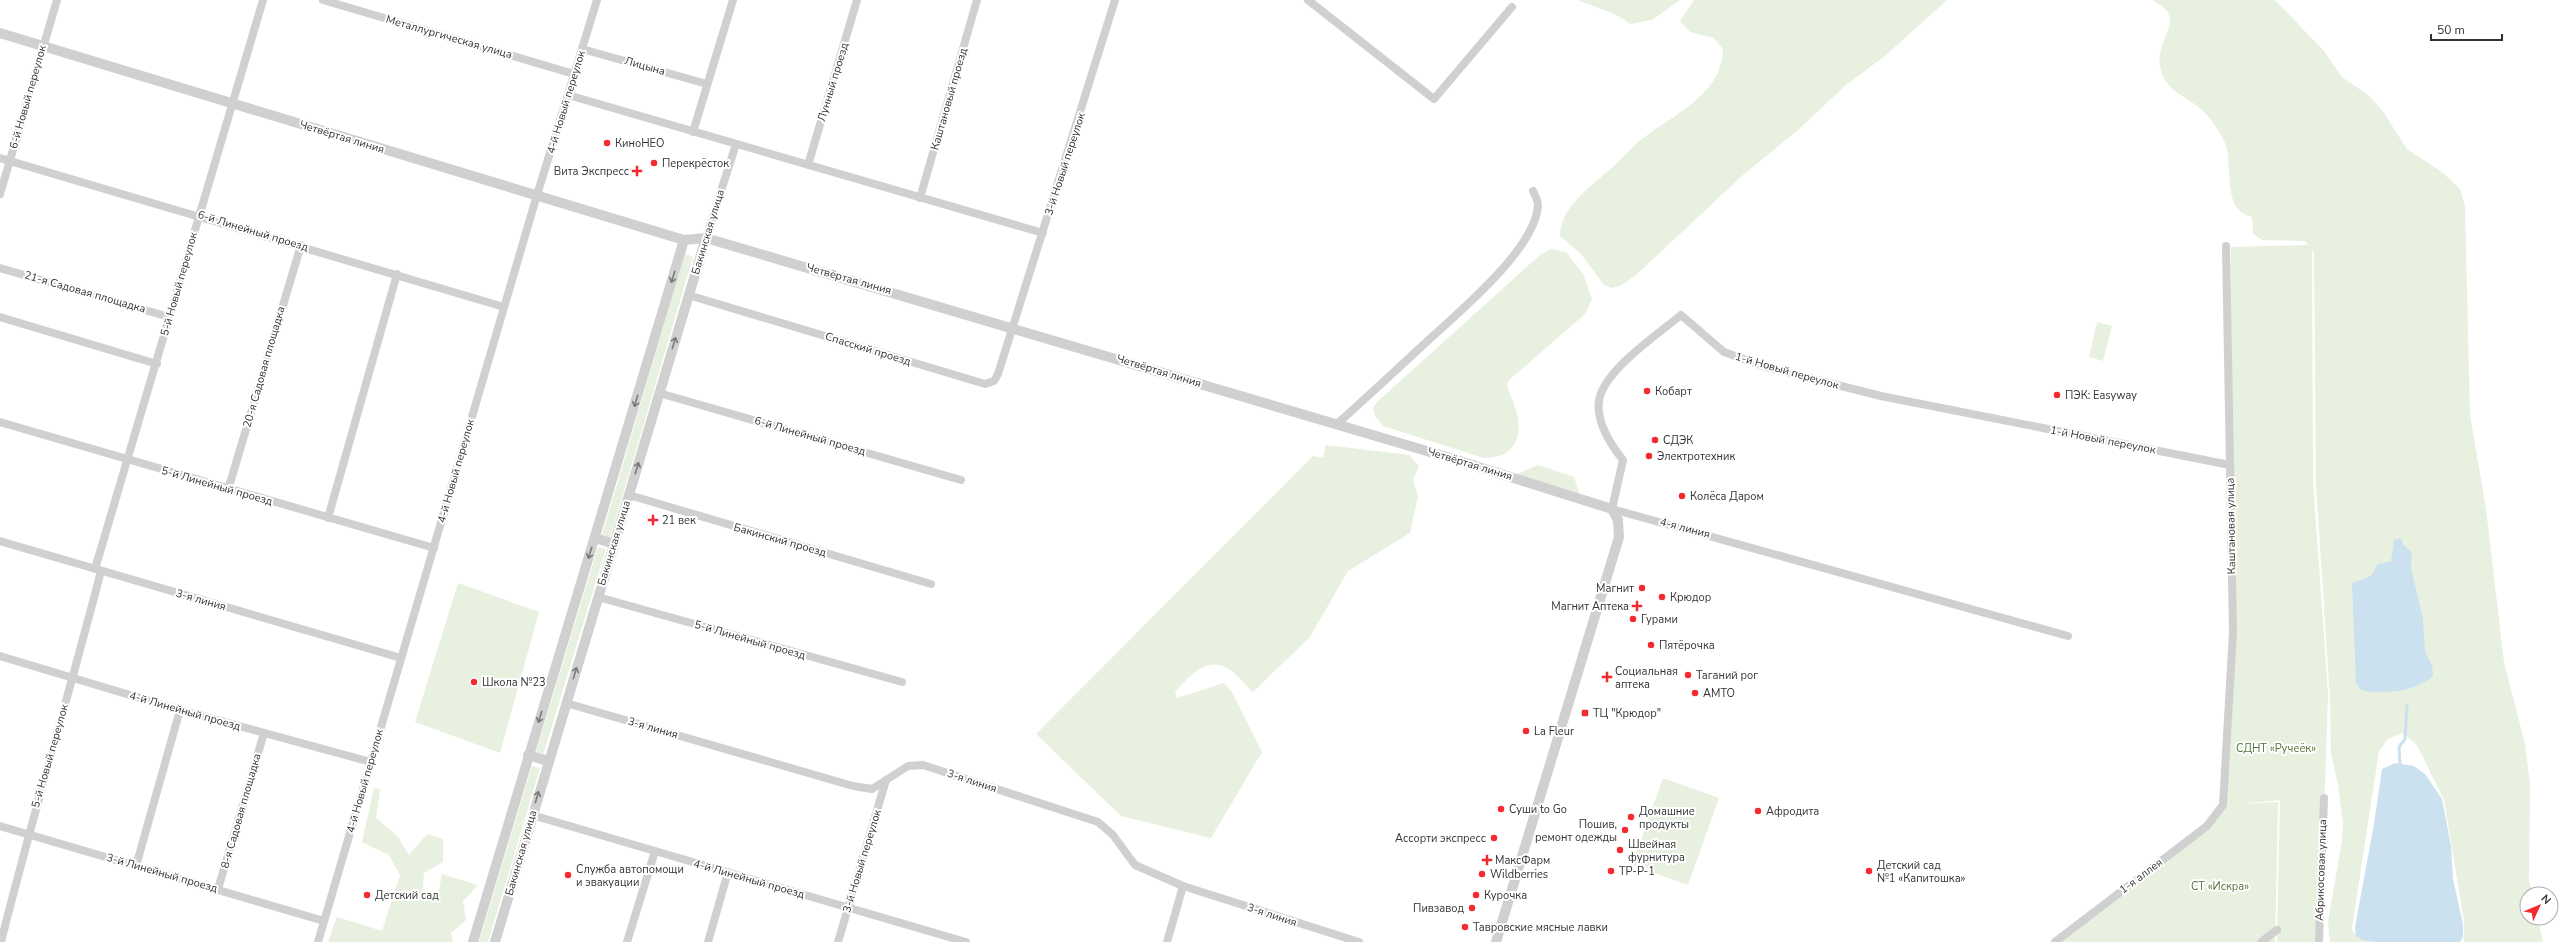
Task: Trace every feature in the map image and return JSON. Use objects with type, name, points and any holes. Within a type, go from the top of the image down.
[{"type":"street","name":"6-й Новый переулок","points":[[0,194],[57,0]]},
{"type":"street","name":"5-й Новый переулок","points":[[1,942],[28,834],[73,678],[98,570],[128,459],[263,0]]},
{"type":"street","name":"Металлургическая улица","points":[[323,0],[574,74]]},
{"type":"street","name":"4-й Новый переулок","points":[[318,942],[537,195],[597,0]]},
{"type":"street","points":[[693,132],[733,0]]},
{"type":"street","name":"Лунный проезд","points":[[808,165],[857,0]]},
{"type":"street","name":"Каштановый проезд","points":[[920,198],[977,0]]},
{"type":"street","name":"3-й Новый переулок","points":[[1012,327],[1043,233],[1115,0]]},
{"type":"street","points":[[1308,0],[1434,99],[1512,7]]},
{"type":"street","name":"Четвёртая линия","points":[[0,33],[684,240]]},
{"type":"street","name":"Лицына","points":[[582,49],[708,84]]},
{"type":"street","points":[[568,95],[1043,233]]},
{"type":"street","name":"Бакинская улица","points":[[495,942],[688,295],[736,144]]},
{"type":"street","name":"6-й Линейный проезд","points":[[0,158],[301,245],[504,307]]},
{"type":"street","points":[[1337,424],[1474,298],[1510,260],[1522,243],[1536,216],[1538,204],[1533,191]]},
{"type":"street","name":"Четвёртая линия","points":[[706,238],[1337,424],[1612,509]]},
{"type":"street","points":[[684,240],[706,238]]},
{"type":"street","name":"Бакинская улица","points":[[474,942],[528,755],[595,538],[684,240]]},
{"type":"street","name":"20-я Садовая площадка","points":[[228,490],[301,245]]},
{"type":"street","name":"Каштановая улица","points":[[2223,805],[2233,632],[2226,246]]},
{"type":"street","name":"21-я Садовая площадка","points":[[0,268],[169,317]]},
{"type":"street","points":[[328,518],[397,274]]},
{"type":"street","name":"Спасский проезд","points":[[688,295],[985,384],[994,381],[998,374],[1012,327]]},
{"type":"street","name":"1-й Новый переулок","points":[[1612,509],[1623,460],[1608,438],[1601,418],[1599,401],[1604,386],[1617,370],[1681,314],[1724,352],[1766,367],[1881,396],[2230,465]]},
{"type":"street","points":[[0,317],[157,364]]},
{"type":"street","name":"6-й Линейный проезд","points":[[659,393],[961,480]]},
{"type":"street","name":"5-й Линейный проезд","points":[[0,422],[228,490],[434,548]]},
{"type":"street","name":"Бакинский проезд","points":[[629,495],[931,584]]},
{"type":"street","points":[[1496,942],[1619,537],[1618,520],[1612,509]]},
{"type":"street","name":"4-я линия","points":[[1612,509],[1758,548],[2068,636]]},
{"type":"street","points":[[595,538],[614,544]]},
{"type":"street","name":"3-я линия","points":[[0,541],[401,658]]},
{"type":"street","name":"5-й Линейный проезд","points":[[598,597],[902,682]]},
{"type":"street","name":"4-й Линейный проезд","points":[[0,656],[180,710],[371,762]]},
{"type":"street","name":"3-я линия","points":[[566,703],[853,786],[872,789],[908,766],[923,765],[1098,822],[1113,835],[1135,866],[1183,886],[1359,942]]},
{"type":"street","points":[[136,866],[180,710]]},
{"type":"street","name":"8-я Садовая площадка","points":[[218,889],[264,733]]},
{"type":"street","points":[[528,755],[548,761]]},
{"type":"street","name":"3-й Новый переулок","points":[[838,942],[886,780]]},
{"type":"street","name":"Абрикосовая улица","points":[[2319,942],[2324,798]]},
{"type":"street","name":"1-я аллея","points":[[2055,942],[2206,826],[2223,805]]},
{"type":"street","name":"4-й Линейный проезд","points":[[532,815],[966,942]]},
{"type":"street","name":"3-й Линейный проезд","points":[[0,826],[324,921]]},
{"type":"street","points":[[627,942],[655,851]]},
{"type":"street","points":[[708,942],[728,872]]},
{"type":"street","points":[[1167,942],[1183,886]]},
{"type":"street","points":[[2261,942],[2277,930]]},
{"type":"green space","points":[[1578,0],[1680,0],[1652,20],[1630,24],[1612,13]]},
{"type":"green space","points":[[1694,0],[1947,0],[1885,56],[1846,85],[1798,130],[1743,175],[1636,275],[1620,286],[1611,288],[1604,285],[1581,254],[1560,236],[1562,225],[1566,214],[1572,205],[1589,187],[1619,162],[1636,144],[1691,105],[1703,94],[1713,81],[1720,66],[1723,49],[1714,38],[1690,32],[1680,21]]},
{"type":"green space","points":[[2153,0],[2275,0],[2324,51],[2342,77],[2368,95],[2382,110],[2407,149],[2442,172],[2460,189],[2465,206],[2470,415],[2486,509],[2504,662],[2525,744],[2530,783],[2529,881],[2531,886],[2519,886],[2519,926],[2540,926],[2543,942],[2464,942],[2464,921],[2444,800],[2417,745],[2402,733],[2388,739],[2379,751],[2352,928],[2353,932],[2360,936],[2422,942],[2330,942],[2328,921],[2342,841],[2343,824],[2338,785],[2331,753],[2330,698],[2316,486],[2314,253],[2312,250],[2313,482],[2328,693],[2320,942],[2277,942],[2280,800],[2238,804],[2278,802],[2275,942],[2056,942],[2207,826],[2223,805],[2233,632],[2230,465],[2231,247],[2308,245],[2305,241],[2262,240],[2253,234],[2252,217],[2242,213],[2236,206],[2232,197],[2225,143],[2219,132],[2203,111],[2168,84],[2160,69],[2161,49],[2170,24],[2170,18],[2167,11]]},
{"type":"green space","points":[[1551,249],[1566,252],[1583,274],[1592,299],[1585,314],[1508,381],[1508,389],[1516,410],[1519,429],[1514,444],[1509,450],[1503,455],[1484,458],[1383,426],[1375,416],[1373,408],[1377,402],[1541,254]]},
{"type":"green space","points":[[685,254],[693,257],[610,538],[602,535]]},
{"type":"green space","points":[[2097,322],[2112,326],[2103,361],[2089,357]]},
{"type":"green space","points":[[1326,445],[1409,455],[1419,466],[1413,480],[1418,496],[1410,533],[1348,571],[1310,637],[1253,692],[1231,670],[1220,665],[1212,665],[1198,670],[1191,675],[1175,692],[1177,698],[1224,683],[1232,692],[1262,752],[1211,838],[1121,816],[1036,734],[1313,456],[1323,458]]},
{"type":"green space","points":[[1538,465],[1574,477],[1579,493],[1517,474]]},
{"type":"green space","points":[[598,547],[606,549],[543,755],[536,752]]},
{"type":"green space","points":[[458,583],[539,612],[500,753],[415,722]]},
{"type":"green space","points":[[532,766],[540,768],[488,942],[479,942]]},
{"type":"green space","points":[[1663,778],[1719,798],[1688,885],[1632,865]]},
{"type":"green space","points":[[374,788],[380,789],[376,818],[398,837],[409,855],[427,834],[443,839],[443,862],[424,873],[422,894],[438,895],[442,874],[478,885],[463,901],[466,920],[451,933],[453,942],[328,942],[337,917],[382,931],[400,875],[389,855],[362,842]]},
{"type":"water","points":[[2401,538],[2403,544],[2412,553],[2411,568],[2423,619],[2425,651],[2432,665],[2433,676],[2418,686],[2398,691],[2379,692],[2361,690],[2356,683],[2352,583],[2371,576],[2378,564],[2391,561],[2394,540]]},
{"type":"water","points":[[2395,763],[2414,766],[2425,774],[2442,799],[2451,846],[2453,879],[2463,924],[2463,937],[2460,942],[2375,942],[2363,940],[2356,936],[2355,927],[2374,824],[2382,769]]},
{"type":"waterway","points":[[2400,764],[2399,747],[2405,739],[2407,705]]},
{"type":"place","name":"КиноНЕО","points":[[607,143]]},
{"type":"place","name":"Перекрёсток","points":[[654,163]]},
{"type":"place","name":"Вита Экспресс","points":[[637,171]]},
{"type":"place","name":"Кобарт","points":[[1647,391]]},
{"type":"place","name":"ПЭК: Easyway","points":[[2057,395]]},
{"type":"place","name":"СДЭК","points":[[1655,440]]},
{"type":"place","name":"Электротехник","points":[[1649,456]]},
{"type":"place","name":"Колёса Даром","points":[[1682,496]]},
{"type":"place","name":"21 век","points":[[653,520]]},
{"type":"place","name":"Магнит","points":[[1642,588]]},
{"type":"place","name":"Крюдор","points":[[1662,597]]},
{"type":"place","name":"Магнит Аптека","points":[[1637,606]]},
{"type":"place","name":"Гурами","points":[[1633,619]]},
{"type":"place","name":"Пятёрочка","points":[[1651,645]]},
{"type":"place","name":"Таганий рог","points":[[1688,675]]},
{"type":"place","name":"Социальная аптека","points":[[1607,677]]},
{"type":"place","name":"Школа №23","points":[[474,682]]},
{"type":"place","name":"АМТО","points":[[1695,693]]},
{"type":"place","name":"ТЦ \"Крюдор\"","points":[[1585,713]]},
{"type":"place","name":"La Fleur","points":[[1526,731]]},
{"type":"place","name":"Суши to Go","points":[[1501,809]]},
{"type":"place","name":"Афродита","points":[[1758,811]]},
{"type":"place","name":"Домашние продукты","points":[[1631,817]]},
{"type":"place","name":"Пошив, ремонт одежды","points":[[1625,830]]},
{"type":"place","name":"Ассорти экспресс","points":[[1494,838]]},
{"type":"place","name":"Швейная фурнитура","points":[[1620,850]]},
{"type":"place","name":"МаксФарм","points":[[1487,860]]},
{"type":"place","name":"ТР-Р-1","points":[[1611,871]]},
{"type":"place","name":"Детский сад №1 «Капитошка»","points":[[1869,871]]},
{"type":"place","name":"Wildberries","points":[[1482,874]]},
{"type":"place","name":"Служба автопомощи и эвакуации","points":[[568,875]]},
{"type":"place","name":"Детский сад","points":[[367,895]]},
{"type":"place","name":"Курочка","points":[[1476,895]]},
{"type":"place","name":"Пивзавод","points":[[1472,908]]},
{"type":"place","name":"Тавровские мясные лавки","points":[[1465,927]]},
{"type":"park label","name":"СДНТ «Ручеёк»","points":[[2276,748]]},
{"type":"park label","name":"СТ «Искра»","points":[[2220,886]]}]
